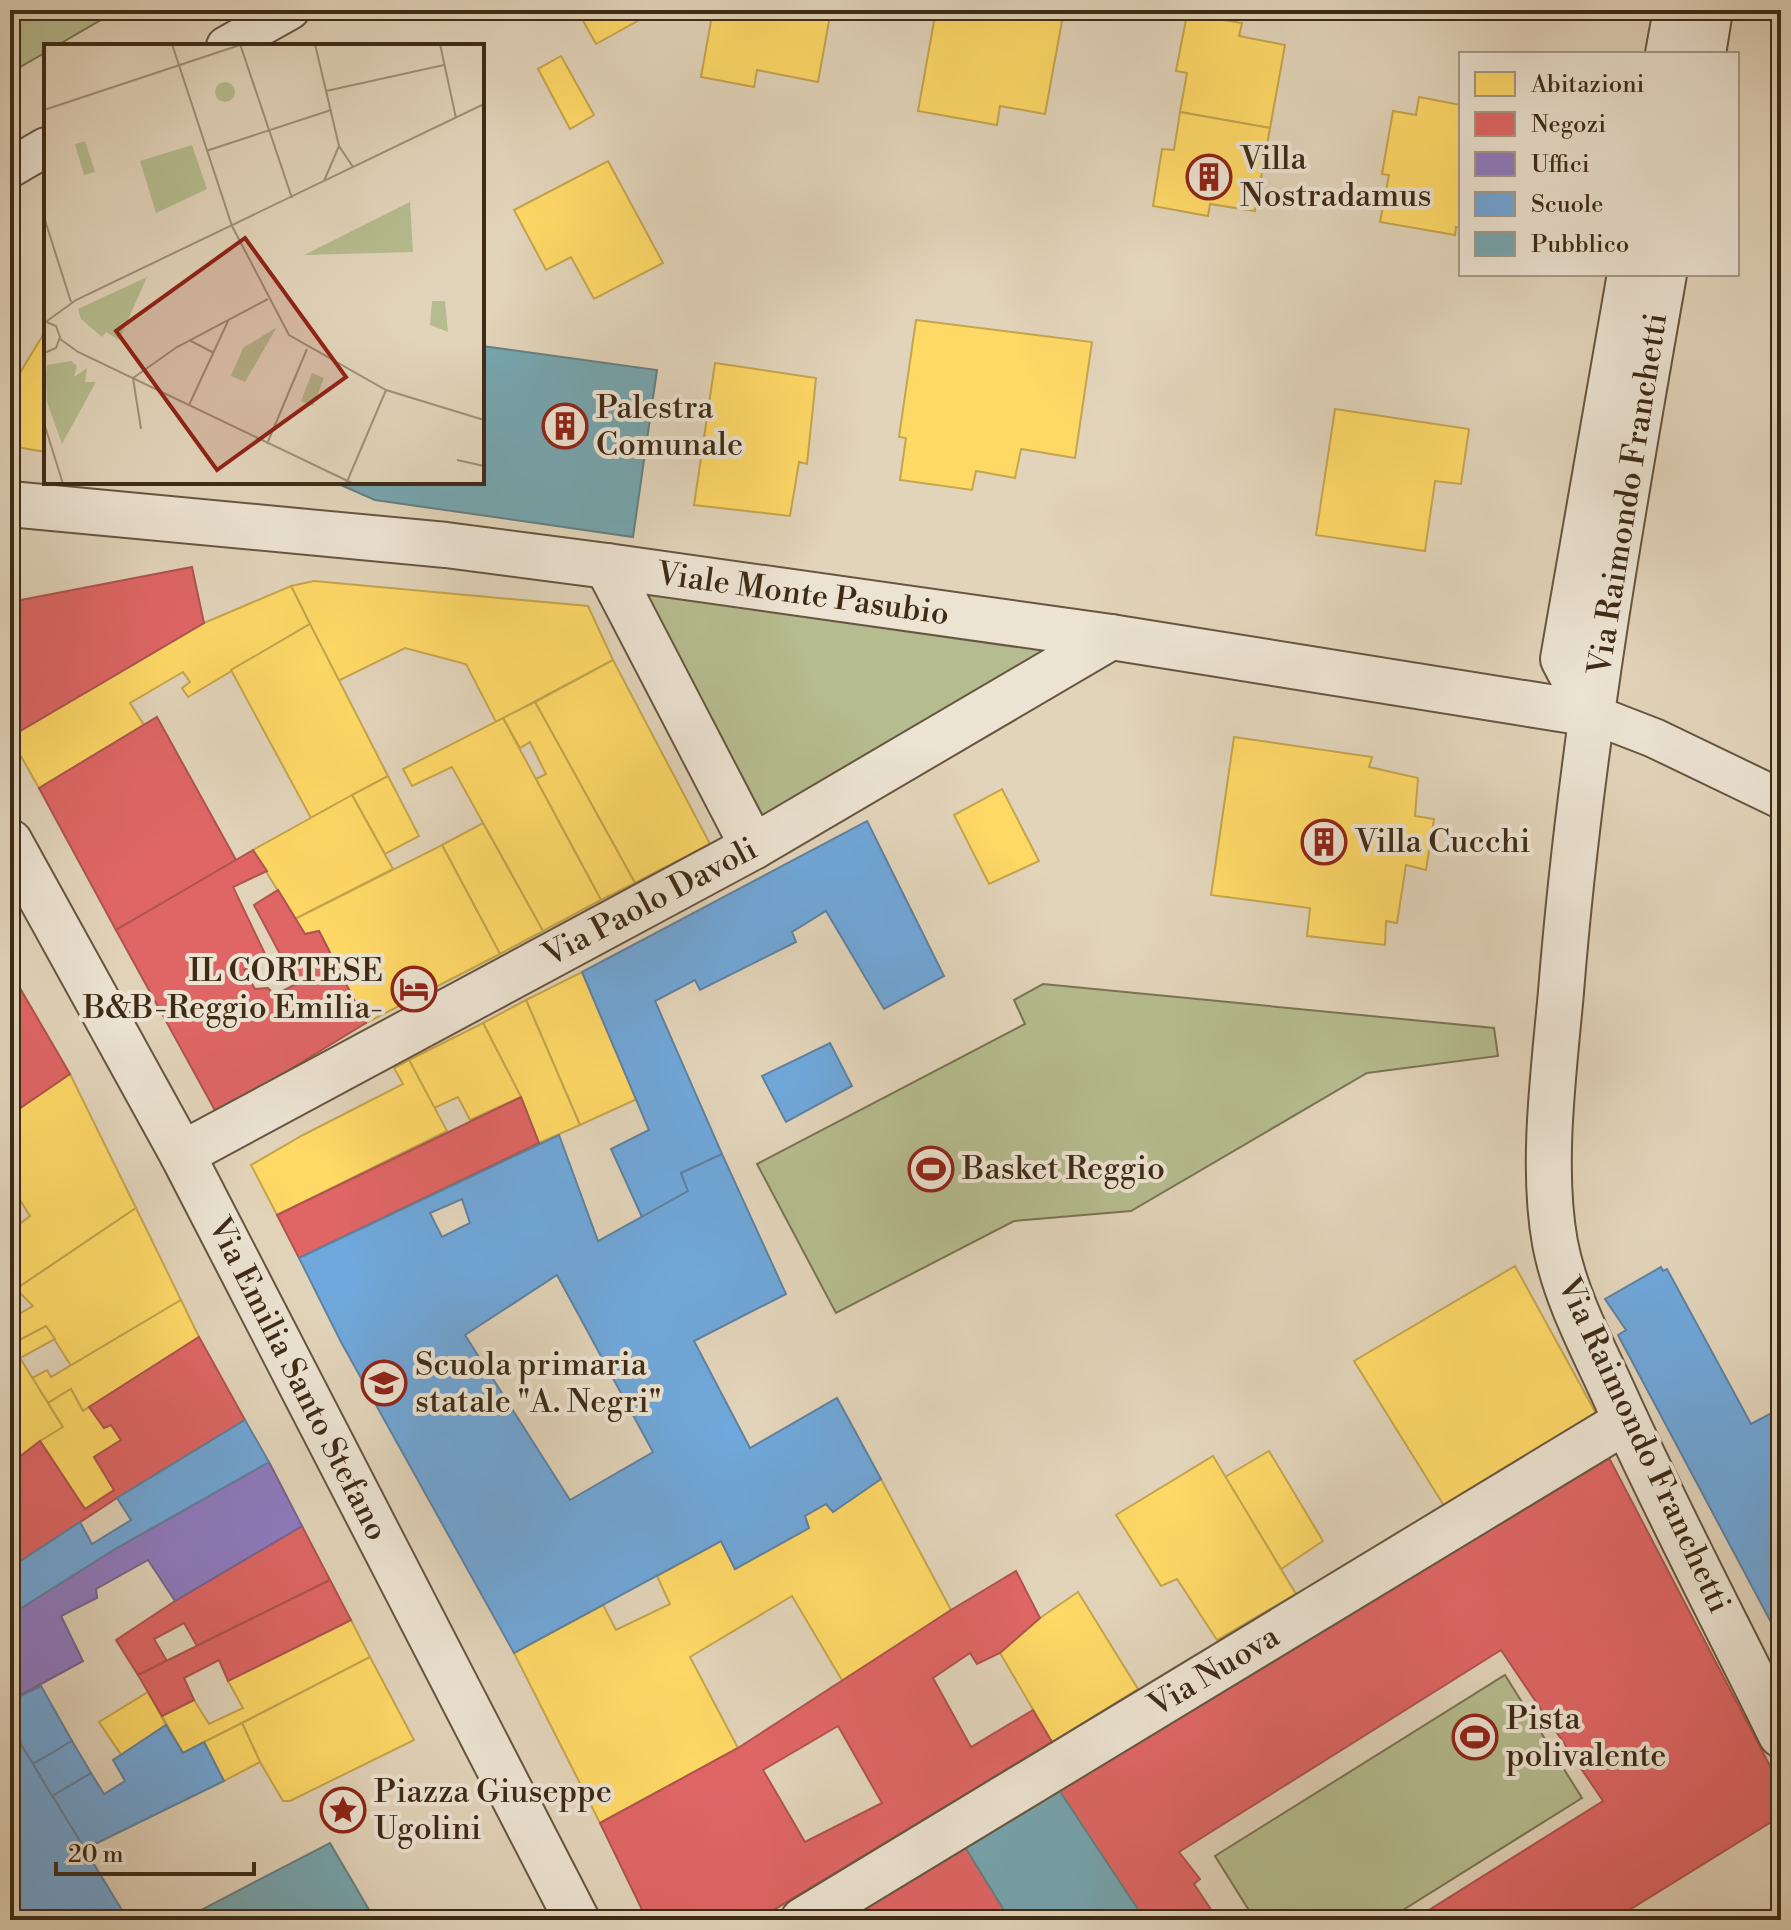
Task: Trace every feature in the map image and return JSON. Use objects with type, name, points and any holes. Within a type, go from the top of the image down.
[{"type":"street","points":[[1668,52],[1676,10]]},
{"type":"street","points":[[1703,52],[1710,10]]},
{"type":"street","name":"Via Raimondo Franchetti","points":[[1592,714],[1563,659],[1630,276]]},
{"type":"street","name":"Via Raimondo Franchetti","points":[[1664,276],[1592,714],[1570,877],[1553,1083],[1550,1173],[1555,1242],[1570,1296],[1626,1421],[1781,1735]]},
{"type":"street","name":"Viale Monte Pasubio","points":[[10,504],[446,545],[607,566],[1111,637],[1592,714]]},
{"type":"street","points":[[607,566],[753,847]]},
{"type":"street","name":"Via Paolo Davoli","points":[[182,1154],[753,847],[1111,637]]},
{"type":"street","name":"Via Emilia Santo Stefano","points":[[10,842],[182,1154],[577,1920]]},
{"type":"street","name":"Via Nuova","points":[[803,1920],[1626,1421]]},
{"type":"lane","points":[[230,44],[290,10]]},
{"type":"lane","points":[[10,168],[44,148]]},
{"type":"lane","points":[[1592,714],[1654,738],[1781,799]]},
{"type":"green space","points":[[10,10],[118,10],[59,44],[44,44],[44,53],[10,73]]},
{"type":"green space","points":[[607,566],[1111,637],[753,847]]},
{"type":"green space","points":[[1043,984],[1494,1028],[1498,1056],[1367,1073],[1131,1211],[1014,1221],[836,1313],[757,1164],[1025,1024],[1014,1000]]},
{"type":"green space","name":"Pista polivalente","points":[[1505,1675],[1582,1798],[1387,1920],[1255,1920],[1215,1856]]},
{"type":"building: Abitazioni","points":[[577,10],[650,10],[652,13],[596,44]]},
{"type":"building: Abitazioni","points":[[713,10],[831,10],[818,82],[757,70],[754,87],[701,77]]},
{"type":"building: Abitazioni","points":[[936,10],[1064,10],[1045,114],[1000,106],[997,125],[918,111]]},
{"type":"building: Abitazioni","points":[[1187,14],[1242,23],[1239,36],[1285,45],[1270,128],[1180,112],[1187,73],[1176,71]]},
{"type":"building: Abitazioni","points":[[561,56],[594,115],[570,129],[538,69]]},
{"type":"building: Abitazioni","points":[[1419,97],[1459,105],[1459,228],[1456,227],[1455,235],[1380,222],[1389,175],[1382,174],[1393,111],[1416,115]]},
{"type":"building: Abitazioni","name":"Villa Nostradamus","points":[[1180,112],[1270,128],[1255,211],[1210,204],[1208,216],[1153,206],[1162,149],[1174,150]]},
{"type":"building: Abitazioni","points":[[608,161],[663,263],[594,299],[571,257],[546,270],[514,210]]},
{"type":"building: Abitazioni","points":[[916,320],[1092,342],[1075,458],[1021,449],[1015,478],[976,471],[972,490],[900,480],[906,438],[899,437]]},
{"type":"building: Abitazioni","points":[[44,333],[44,452],[10,446],[10,389]]},
{"type":"building: Abitazioni","points":[[715,363],[816,378],[807,464],[799,462],[790,516],[694,505]]},
{"type":"building: Abitazioni","points":[[1335,409],[1469,429],[1461,484],[1435,481],[1425,551],[1316,535]]},
{"type":"building: Abitazioni","points":[[314,581],[588,606],[613,660],[496,722],[466,664],[405,648],[338,681],[291,586]]},
{"type":"building: Abitazioni","points":[[291,586],[310,624],[188,697],[182,688],[190,682],[183,672],[130,703],[144,725],[39,788],[10,737],[204,623]]},
{"type":"building: Abitazioni","points":[[310,624],[388,776],[311,818],[231,670]]},
{"type":"building: Abitazioni","points":[[613,660],[710,844],[635,883],[535,702]]},
{"type":"building: Abitazioni","points":[[535,702],[635,883],[601,900],[536,779],[546,774],[530,742],[520,748],[503,718]]},
{"type":"building: Abitazioni","points":[[503,718],[601,900],[543,931],[452,767],[412,786],[403,769]]},
{"type":"building: Abitazioni","name":"Villa Cucchi","points":[[1234,737],[1372,757],[1369,767],[1418,778],[1415,816],[1434,819],[1426,870],[1406,865],[1397,923],[1386,921],[1385,945],[1307,936],[1310,908],[1211,895]]},
{"type":"building: Abitazioni","points":[[388,776],[419,836],[385,854],[352,795]]},
{"type":"building: Abitazioni","points":[[1002,789],[1039,861],[989,884],[954,815]]},
{"type":"building: Abitazioni","points":[[352,795],[393,869],[295,919],[253,850]]},
{"type":"building: Abitazioni","points":[[483,823],[543,931],[500,954],[442,845]]},
{"type":"building: Abitazioni","points":[[442,845],[500,954],[366,1023],[319,931],[305,934],[295,919]]},
{"type":"building: Abitazioni","points":[[582,972],[637,1099],[580,1125],[526,1000]]},
{"type":"building: Abitazioni","points":[[526,1000],[580,1125],[539,1143],[521,1097],[483,1023]]},
{"type":"building: Abitazioni","points":[[483,1023],[521,1097],[470,1120],[458,1097],[434,1108],[409,1060]]},
{"type":"building: Abitazioni","points":[[409,1060],[447,1131],[277,1215],[251,1165],[403,1084],[394,1068]]},
{"type":"building: Abitazioni","points":[[70,1074],[136,1208],[16,1289],[10,1280],[10,1231],[30,1216],[10,1188],[10,1115]]},
{"type":"building: Abitazioni","points":[[136,1208],[181,1300],[71,1366],[46,1326],[10,1345],[10,1319],[33,1306],[16,1289]]},
{"type":"building: Abitazioni","points":[[1515,1266],[1598,1417],[1446,1509],[1354,1361]]},
{"type":"building: Abitazioni","points":[[181,1300],[199,1337],[83,1411],[71,1389],[48,1403],[32,1378],[47,1370],[51,1377]]},
{"type":"building: Abitazioni","points":[[46,1326],[55,1339],[20,1358],[63,1427],[10,1464],[10,1345]]},
{"type":"building: Abitazioni","points":[[71,1389],[83,1411],[89,1407],[104,1428],[111,1425],[121,1440],[94,1457],[114,1490],[85,1509],[40,1441],[63,1427],[48,1403]]},
{"type":"building: Abitazioni","points":[[1269,1451],[1323,1541],[1281,1569],[1225,1477]]},
{"type":"building: Abitazioni","points":[[1213,1456],[1296,1594],[1217,1640],[1177,1579],[1161,1586],[1116,1515]]},
{"type":"building: Abitazioni","points":[[881,1479],[951,1610],[843,1682],[792,1596],[690,1657],[738,1748],[600,1823],[514,1653],[603,1605],[616,1630],[670,1604],[657,1576],[721,1541],[735,1569],[809,1528],[805,1516],[826,1504],[833,1512]]},
{"type":"building: Abitazioni","points":[[1078,1592],[1138,1689],[1052,1742],[1000,1653],[1040,1618]]},
{"type":"building: Abitazioni","points":[[351,1620],[370,1657],[183,1753],[162,1716],[194,1700],[209,1724],[243,1708],[228,1681]]},
{"type":"building: Abitazioni","points":[[370,1657],[414,1740],[290,1801],[283,1801],[242,1723]]},
{"type":"building: Abitazioni","points":[[148,1692],[166,1725],[122,1756],[99,1722]]},
{"type":"building: Abitazioni","points":[[242,1723],[260,1762],[224,1781],[204,1742]]},
{"type":"building: Negozi","points":[[192,567],[204,623],[10,737],[10,602]]},
{"type":"building: Negozi","points":[[157,717],[236,860],[116,930],[39,788]]},
{"type":"building: Negozi","points":[[253,850],[267,871],[233,887],[267,958],[244,970],[255,989],[268,988],[275,995],[296,984],[254,905],[278,890],[305,934],[319,931],[366,1023],[217,1114],[116,930]]},
{"type":"building: Negozi","points":[[10,971],[70,1074],[10,1115]]},
{"type":"building: Negozi","points":[[521,1097],[539,1143],[299,1258],[277,1215]]},
{"type":"building: Negozi","points":[[199,1337],[245,1420],[10,1568],[10,1464],[40,1441],[85,1509],[114,1490],[94,1457],[121,1440],[111,1425],[104,1428],[89,1407]]},
{"type":"building: Negozi","points":[[1607,1454],[1781,1787],[1781,1816],[1613,1920],[1413,1920],[1603,1801],[1501,1650],[1179,1852],[1200,1879],[1194,1884],[1218,1920],[847,1920]]},
{"type":"building: Negozi","points":[[302,1526],[330,1580],[197,1646],[184,1623],[154,1639],[167,1661],[138,1675],[116,1640],[175,1601]]},
{"type":"building: Negozi","points":[[1016,1571],[1040,1618],[1000,1653],[977,1664],[970,1653],[933,1678],[971,1747],[1033,1710],[1052,1742],[757,1920],[647,1920],[600,1823],[738,1748]],"holes":[[[838,1726],[882,1803],[805,1842],[763,1770]]]},
{"type":"building: Negozi","points":[[330,1580],[351,1620],[228,1681],[219,1660],[184,1678],[194,1700],[162,1716],[138,1675]]},
{"type":"building: Uffici","points":[[269,1462],[302,1526],[175,1601],[148,1560],[96,1589],[97,1598],[61,1616],[83,1661],[10,1701],[10,1615],[115,1549]]},
{"type":"building: Scuole","points":[[867,821],[944,976],[884,1009],[826,911],[792,932],[796,942],[700,990],[695,980],[655,1001],[722,1154],[681,1173],[688,1191],[642,1217],[611,1149],[649,1130],[582,972]]},
{"type":"building: Scuole","points":[[830,1043],[852,1086],[786,1122],[762,1076]]},
{"type":"building: Scuole","points":[[559,1135],[598,1241],[688,1191],[681,1173],[722,1154],[786,1294],[694,1341],[750,1448],[837,1398],[881,1479],[833,1512],[826,1504],[805,1516],[809,1528],[735,1569],[721,1541],[514,1653],[341,1342],[299,1258]],"holes":[[[462,1199],[470,1223],[442,1237],[430,1213]],[[557,1275],[653,1452],[570,1500],[465,1335]]]},
{"type":"building: Scuole","points":[[1661,1267],[1663,1271],[1667,1269],[1751,1424],[1781,1408],[1781,1641],[1618,1335],[1626,1330],[1605,1299]]},
{"type":"building: Scuole","points":[[245,1420],[269,1462],[115,1549],[10,1615],[10,1568],[80,1522],[92,1544],[131,1520],[117,1498]]},
{"type":"building: Scuole","points":[[41,1686],[72,1741],[33,1764],[10,1726],[10,1701]]},
{"type":"building: Scuole","points":[[166,1725],[183,1753],[204,1742],[224,1781],[85,1849],[52,1796],[91,1773],[104,1794],[125,1781],[113,1760]]},
{"type":"building: Scuole","points":[[16,1737],[128,1920],[10,1920],[10,1743]]},
{"type":"building: Scuole","points":[[72,1741],[91,1773],[52,1796],[33,1764]]},
{"type":"building: Pubblico","name":"Palestra Comunale","points":[[484,346],[657,370],[633,537],[375,500],[339,484],[484,484]]},
{"type":"building: Pubblico","points":[[1057,1787],[1145,1920],[1010,1920],[965,1847]]},
{"type":"building: Pubblico","points":[[330,1843],[375,1920],[212,1920],[203,1909]]},
{"type":"place","name":"Villa Nostradamus","points":[[1209,177]]},
{"type":"place","name":"Palestra Comunale","points":[[565,426]]},
{"type":"place","name":"Villa Cucchi","points":[[1324,842]]},
{"type":"place","name":"IL CORTESE B&B-Reggio Emilia-","points":[[414,989]]},
{"type":"place","name":"Basket Reggio","points":[[931,1169]]},
{"type":"place","name":"Scuola primaria statale \"A. Negri\"","points":[[384,1383]]},
{"type":"place","name":"Pista polivalente","points":[[1475,1737]]},
{"type":"place","name":"Piazza Giuseppe Ugolini","points":[[343,1810]]}]
